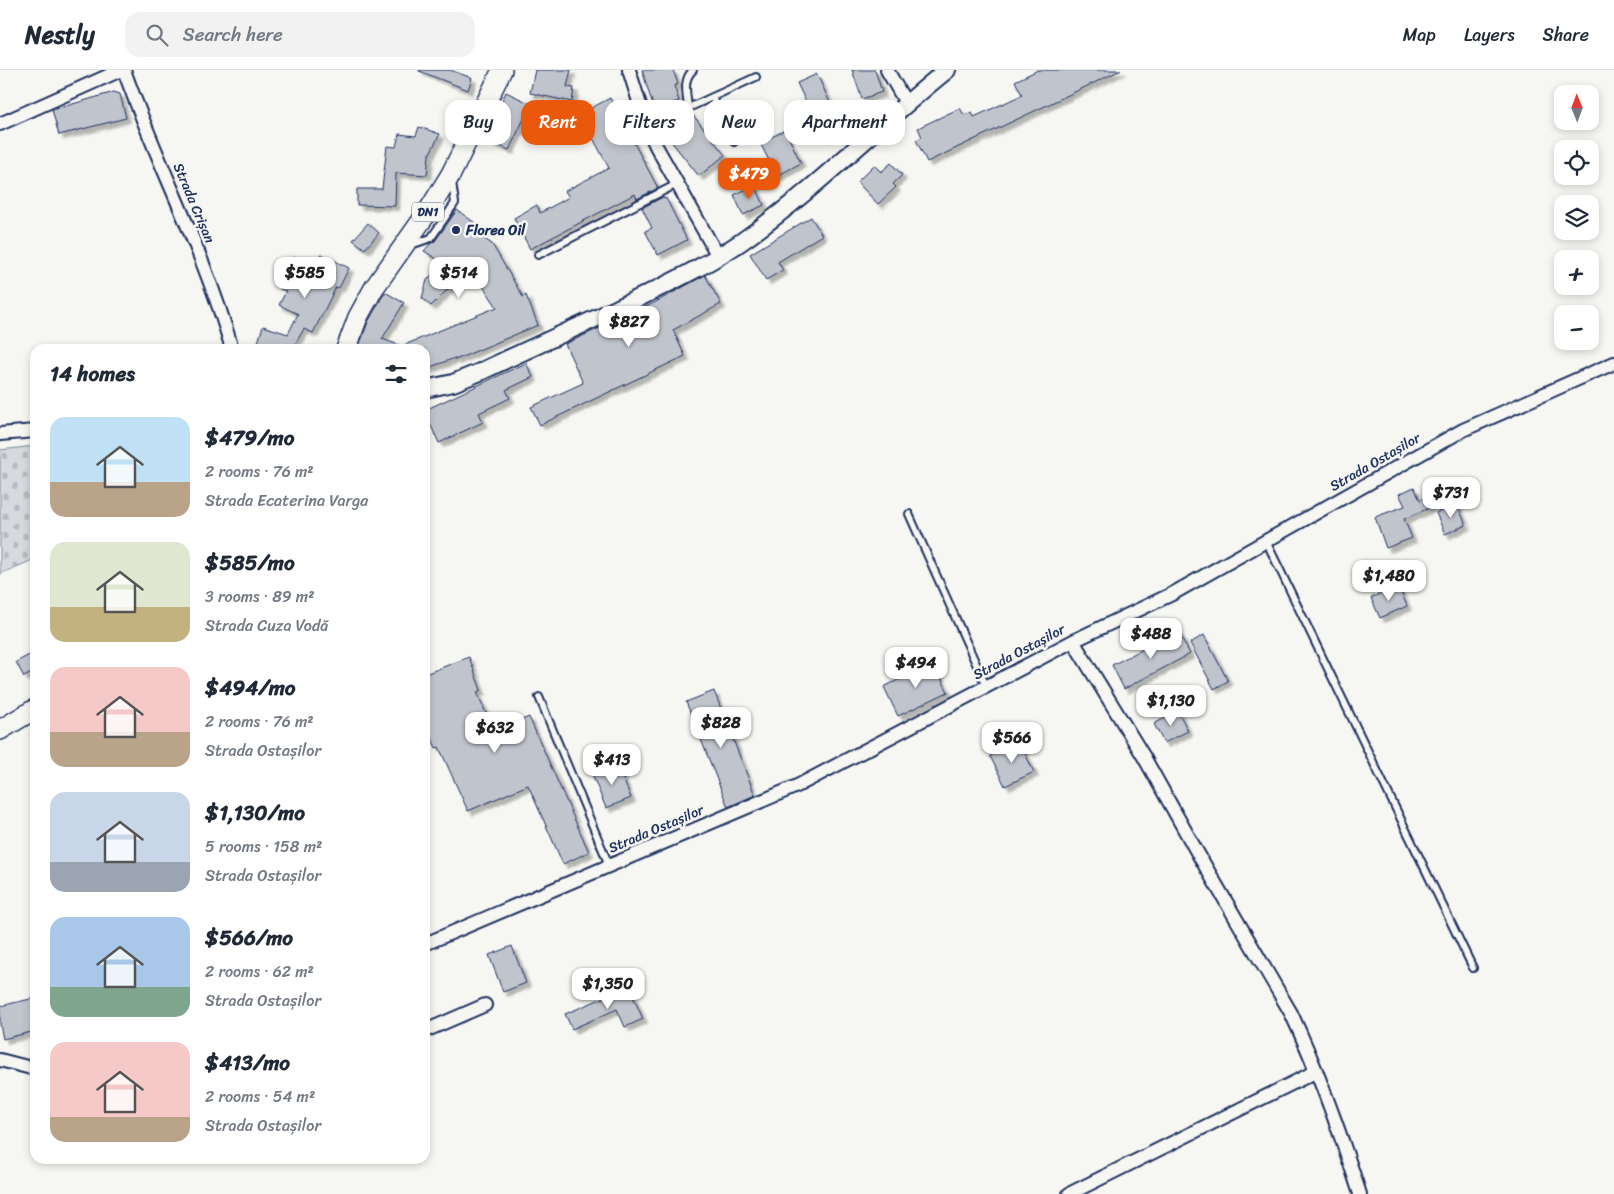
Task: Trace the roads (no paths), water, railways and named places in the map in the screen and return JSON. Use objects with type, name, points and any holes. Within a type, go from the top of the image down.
[{"type":"main road","name":"DN1","points":[[348,344],[358,317],[374,288],[427,213],[451,174],[502,70]]},
{"type":"main road","points":[[430,387],[453,383],[524,352],[672,282],[741,242],[797,199],[906,103],[947,70]]},
{"type":"main road","points":[[0,730],[30,712]]},
{"type":"street","points":[[0,124],[123,70]]},
{"type":"street","name":"Strada Crișan","points":[[123,70],[139,113],[198,252],[230,344]]},
{"type":"street","points":[[629,70],[638,100]]},
{"type":"street","points":[[887,70],[906,103]]},
{"type":"street","points":[[656,145],[676,184],[718,256]]},
{"type":"street","name":"Strada Ostașilor","points":[[430,942],[797,786],[1073,641],[1172,594],[1463,430],[1614,363]]},
{"type":"street","points":[[0,434],[30,431]]},
{"type":"street","points":[[1073,641],[1144,757],[1291,1013],[1340,1132],[1360,1194]]},
{"type":"street","points":[[430,1029],[485,1005]]},
{"type":"street","points":[[0,1060],[30,1068]]},
{"type":"street","points":[[1069,1194],[1309,1075],[1315,1068]]},
{"type":"lane","points":[[687,100],[686,80],[689,73],[693,70]]},
{"type":"lane","points":[[694,106],[756,77]]},
{"type":"lane","points":[[538,255],[676,184]]},
{"type":"lane","points":[[909,514],[986,686]]},
{"type":"lane","points":[[1266,541],[1473,968]]},
{"type":"lane","points":[[539,697],[610,865]]},
{"type":"place","name":"Florea Oil","points":[[456,230]]}]
